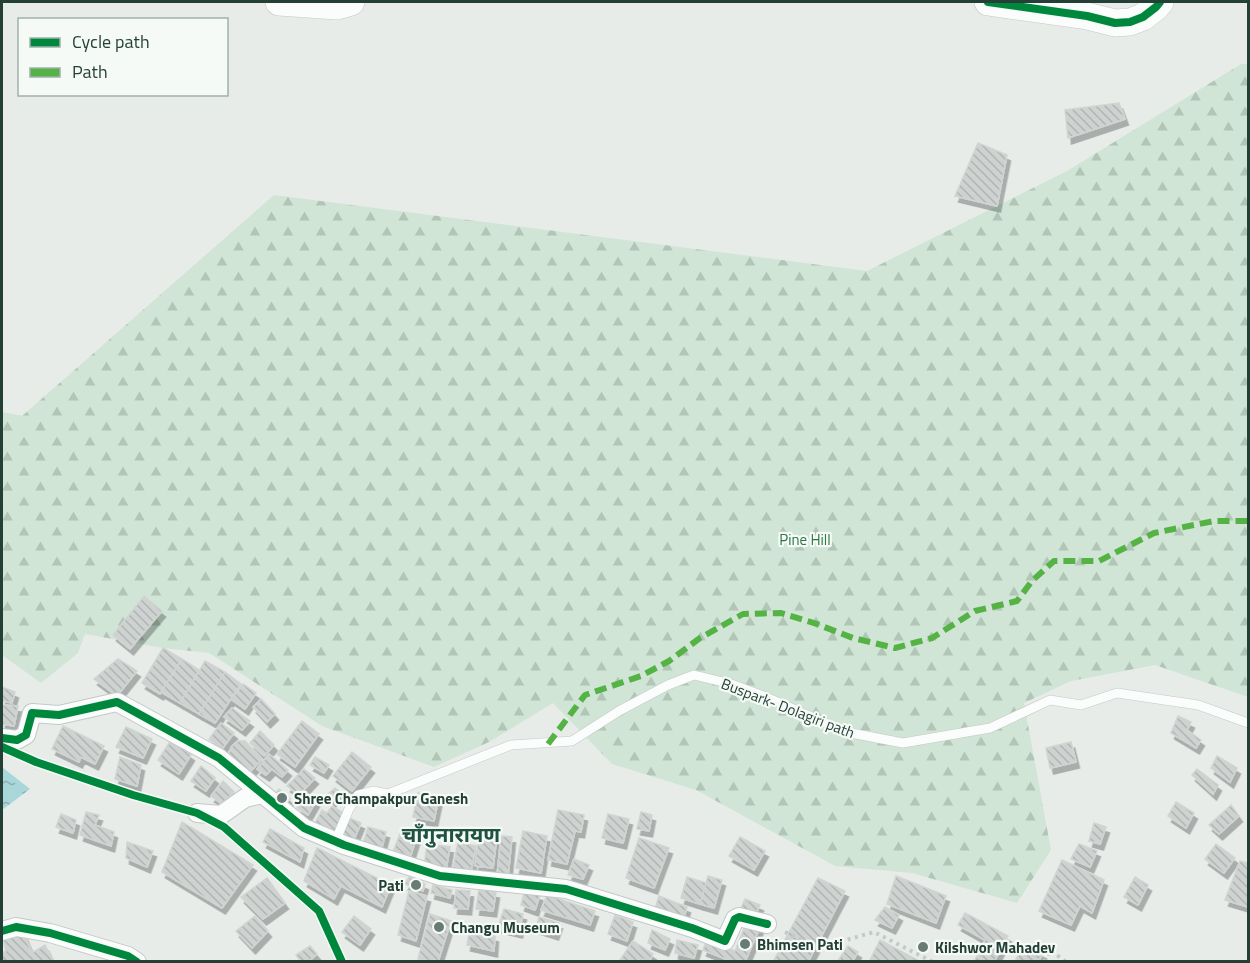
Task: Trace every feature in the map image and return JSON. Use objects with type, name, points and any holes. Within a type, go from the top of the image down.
[{"type":"street","points":[[279,2],[337,6],[351,2]]},
{"type":"street","points":[[988,2],[1115,23],[1130,22],[1143,17],[1160,2]]},
{"type":"street","points":[[2,738],[17,740],[26,735],[32,712],[59,715],[117,702],[219,758],[304,828],[335,842],[411,868],[440,876],[566,889],[692,928],[725,941],[735,919],[739,917],[766,924]]},
{"type":"street","points":[[197,813],[221,815],[245,798],[263,794]]},
{"type":"street","points":[[2,931],[16,927],[50,933],[128,956],[137,962]]},
{"type":"lane","name":"Buspark- Dolagiri path","points":[[335,842],[349,809],[358,795],[373,791],[388,794],[511,745],[572,741],[619,711],[668,685],[694,675],[731,684],[766,697],[846,732],[903,743],[990,728],[1050,700],[1081,705],[1117,693],[1198,705],[1248,723]]},
{"type":"path","points":[[766,924],[818,948],[874,932],[933,962]]},
{"type":"path","points":[[1044,962],[1050,950],[1066,962]]},
{"type":"green space","name":"Pine Hill","points":[[1241,64],[1248,64],[1248,697],[1155,665],[1071,681],[1024,703],[1051,850],[1017,903],[912,873],[835,866],[696,790],[612,764],[553,703],[489,742],[434,767],[322,726],[209,653],[163,648],[85,634],[78,653],[41,683],[2,655],[2,412],[22,416],[274,195],[867,271],[1067,171]]},
{"type":"water","points":[[2,767],[30,789],[2,810]]},
{"type":"building","points":[[1119,103],[1125,119],[1068,138],[1065,110]]},
{"type":"building","points":[[978,143],[1007,155],[997,206],[955,196]]},
{"type":"building","points":[[144,596],[162,611],[130,649],[113,635]]},
{"type":"building","points":[[163,648],[182,659],[160,694],[142,683]]},
{"type":"building","points":[[118,659],[137,671],[117,696],[94,679]]},
{"type":"building","points":[[182,659],[199,670],[180,703],[161,692]]},
{"type":"building","points":[[205,661],[225,672],[199,714],[180,703]]},
{"type":"building","points":[[225,672],[241,684],[215,723],[199,714]]},
{"type":"building","points":[[243,684],[256,693],[245,709],[231,699]]},
{"type":"building","points":[[2,687],[15,692],[12,703],[2,701]]},
{"type":"building","points":[[261,699],[275,714],[267,722],[253,707]]},
{"type":"building","points":[[2,705],[18,706],[14,726],[2,724]]},
{"type":"building","points":[[232,708],[250,721],[242,730],[224,717]]},
{"type":"building","points":[[1178,716],[1191,722],[1187,730],[1201,740],[1196,748],[1171,733]]},
{"type":"building","points":[[302,721],[319,734],[295,767],[277,754]]},
{"type":"building","points":[[221,723],[234,733],[222,749],[209,739]]},
{"type":"building","points":[[63,726],[104,746],[95,764],[81,757],[79,762],[52,749]]},
{"type":"building","points":[[126,727],[152,739],[143,758],[116,747]]},
{"type":"building","points":[[260,731],[274,745],[264,756],[250,743]]},
{"type":"building","points":[[171,740],[191,755],[179,774],[158,760]]},
{"type":"building","points":[[238,741],[245,741],[262,759],[247,775],[226,759],[232,746]]},
{"type":"building","points":[[1071,742],[1076,762],[1050,768],[1046,748]]},
{"type":"building","points":[[352,752],[371,767],[352,791],[333,776]]},
{"type":"building","points":[[269,754],[288,770],[282,777],[272,769],[266,775],[257,769]]},
{"type":"building","points":[[1217,756],[1237,768],[1230,782],[1211,768]]},
{"type":"building","points":[[120,757],[141,765],[137,786],[115,779]]},
{"type":"building","points":[[315,757],[329,765],[324,773],[310,765]]},
{"type":"building","points":[[201,766],[215,778],[206,791],[191,781]]},
{"type":"building","points":[[304,769],[315,778],[299,795],[287,786]]},
{"type":"building","points":[[1197,769],[1218,785],[1213,794],[1192,775]]},
{"type":"building","points":[[223,781],[234,792],[222,804],[211,796]]},
{"type":"building","points":[[335,788],[341,793],[332,801],[326,796]]},
{"type":"building","name":"Shree Champakpur Ganesh","points":[[279,789],[290,799],[283,806],[273,797]]},
{"type":"building","points":[[418,793],[439,797],[434,821],[413,817]]},
{"type":"building","points":[[308,794],[316,801],[308,815],[297,808]]},
{"type":"building","points":[[1176,802],[1194,813],[1186,828],[1168,816]]},
{"type":"building","points":[[1231,805],[1239,816],[1219,834],[1209,825]]},
{"type":"building","points":[[332,806],[345,814],[334,835],[314,825],[322,810],[327,813]]},
{"type":"building","points":[[558,810],[584,815],[581,832],[575,831],[567,864],[548,860]]},
{"type":"building","points":[[86,812],[99,815],[95,825],[114,832],[111,846],[80,835]]},
{"type":"building","points":[[641,812],[652,815],[649,831],[637,829]]},
{"type":"building","points":[[61,814],[76,820],[73,833],[56,827]]},
{"type":"building","points":[[608,814],[629,819],[623,843],[602,838]]},
{"type":"building","points":[[349,818],[361,823],[353,842],[341,837]]},
{"type":"building","points":[[182,822],[253,865],[222,908],[162,872]]},
{"type":"building","points":[[1094,823],[1106,827],[1100,844],[1089,841]]},
{"type":"building","points":[[368,827],[386,832],[381,851],[363,844]]},
{"type":"building","points":[[270,829],[304,848],[300,862],[263,842]]},
{"type":"building","points":[[523,831],[547,836],[541,873],[516,868]]},
{"type":"building","points":[[400,834],[416,839],[410,858],[393,852]]},
{"type":"building","points":[[479,834],[497,836],[493,868],[475,866]]},
{"type":"building","points":[[501,836],[512,837],[508,877],[497,876]]},
{"type":"building","points":[[740,837],[765,851],[754,870],[729,856]]},
{"type":"building","points":[[639,838],[669,848],[654,888],[626,878]]},
{"type":"building","points":[[127,842],[153,851],[147,867],[126,858]]},
{"type":"building","points":[[458,842],[476,846],[471,872],[453,869]]},
{"type":"building","points":[[427,844],[450,847],[446,870],[424,867]]},
{"type":"building","points":[[1079,844],[1097,851],[1090,867],[1071,859]]},
{"type":"building","points":[[1216,844],[1235,858],[1224,873],[1205,859]]},
{"type":"building","points":[[317,848],[391,885],[382,907],[341,886],[334,899],[304,881]]},
{"type":"building","points":[[574,859],[589,865],[583,879],[568,875]]},
{"type":"building","points":[[1062,860],[1104,880],[1092,913],[1080,906],[1071,925],[1039,911]]},
{"type":"building","points":[[1240,861],[1248,863],[1248,907],[1225,900]]},
{"type":"building","points":[[708,876],[722,880],[714,908],[700,904]]},
{"type":"building","points":[[896,876],[946,896],[936,923],[887,904]]},
{"type":"building","points":[[409,877],[425,884],[423,891],[405,884]]},
{"type":"building","points":[[687,877],[706,883],[700,904],[681,898]]},
{"type":"building","points":[[1135,877],[1148,885],[1138,905],[1124,897]]},
{"type":"building","points":[[267,878],[285,903],[263,919],[241,897]]},
{"type":"building","points":[[818,878],[845,891],[808,962],[773,962]]},
{"type":"building","points":[[433,885],[452,890],[450,898],[431,893]]},
{"type":"building","points":[[479,889],[496,892],[493,911],[476,909]]},
{"type":"building","points":[[456,890],[470,891],[468,909],[454,908]]},
{"type":"building","points":[[525,890],[540,895],[535,910],[521,905]]},
{"type":"building","points":[[409,891],[427,896],[416,941],[398,935]]},
{"type":"building","points":[[547,895],[595,911],[590,925],[541,910]]},
{"type":"building","points":[[659,896],[687,907],[683,921],[655,909]]},
{"type":"building","points":[[745,899],[760,905],[753,920],[739,913]]},
{"type":"building","points":[[885,907],[899,915],[892,928],[875,920]]},
{"type":"building","points":[[504,909],[523,914],[519,932],[498,927]]},
{"type":"building","points":[[965,913],[1008,936],[994,962],[974,962],[985,940],[958,925]]},
{"type":"building","points":[[430,914],[451,921],[438,962],[418,959]]},
{"type":"building","points":[[615,915],[633,922],[627,941],[608,934]]},
{"type":"building","points":[[255,916],[268,931],[252,948],[236,931]]},
{"type":"building","points":[[354,916],[371,929],[360,945],[342,932]]},
{"type":"building","points":[[539,917],[559,923],[555,934],[536,928]]},
{"type":"building","name":"Bhimsen Pati","points":[[747,921],[760,927],[745,962],[733,962],[703,950],[707,939],[735,951]]},
{"type":"building","points":[[470,929],[495,936],[494,951],[467,945]]},
{"type":"building","points":[[652,930],[670,939],[665,950],[648,943]]},
{"type":"building","points":[[23,932],[32,953],[45,945],[53,962],[2,962],[2,953],[6,951],[3,939]]},
{"type":"building","points":[[677,940],[698,945],[694,958],[675,953]]},
{"type":"building","points":[[880,940],[921,962],[869,962]]},
{"type":"building","points":[[633,941],[653,954],[649,962],[640,958],[638,962],[620,960]]},
{"type":"building","points":[[1026,945],[1043,953],[1038,962],[1021,962],[1016,959]]},
{"type":"building","points":[[310,946],[317,954],[308,962],[301,962],[296,955]]},
{"type":"building","points":[[848,946],[858,952],[852,962],[837,962]]},
{"type":"marked path","points":[[548,744],[585,695],[641,676],[669,661],[700,638],[743,614],[781,613],[853,638],[895,648],[932,638],[975,611],[1017,601],[1032,581],[1054,561],[1099,561],[1154,533],[1214,521],[1248,521]]},
{"type":"cycle path","points":[[988,2],[1087,16],[1115,23],[1130,22],[1143,17],[1160,2]]},
{"type":"cycle path","points":[[2,738],[17,740],[26,735],[32,713],[59,715],[117,702],[219,758],[304,828],[344,845],[440,876],[566,889],[692,928],[725,941],[735,919],[739,917],[767,924]]},
{"type":"cycle path","points":[[2,747],[36,762],[133,795],[197,813],[224,827],[319,911],[342,962]]},
{"type":"cycle path","points":[[2,931],[16,927],[50,933],[128,956],[137,962]]},
{"type":"place","name":"Shree Champakpur Ganesh","points":[[282,798]]},
{"type":"place","name":"Pati","points":[[416,885]]},
{"type":"place","name":"Changu Museum","points":[[439,927]]},
{"type":"place","name":"Bhimsen Pati","points":[[745,944]]},
{"type":"place","name":"Kilshwor Mahadev","points":[[923,947]]},
{"type":"district","name":"चाँगुनारायण","points":[[451,834]]}]
